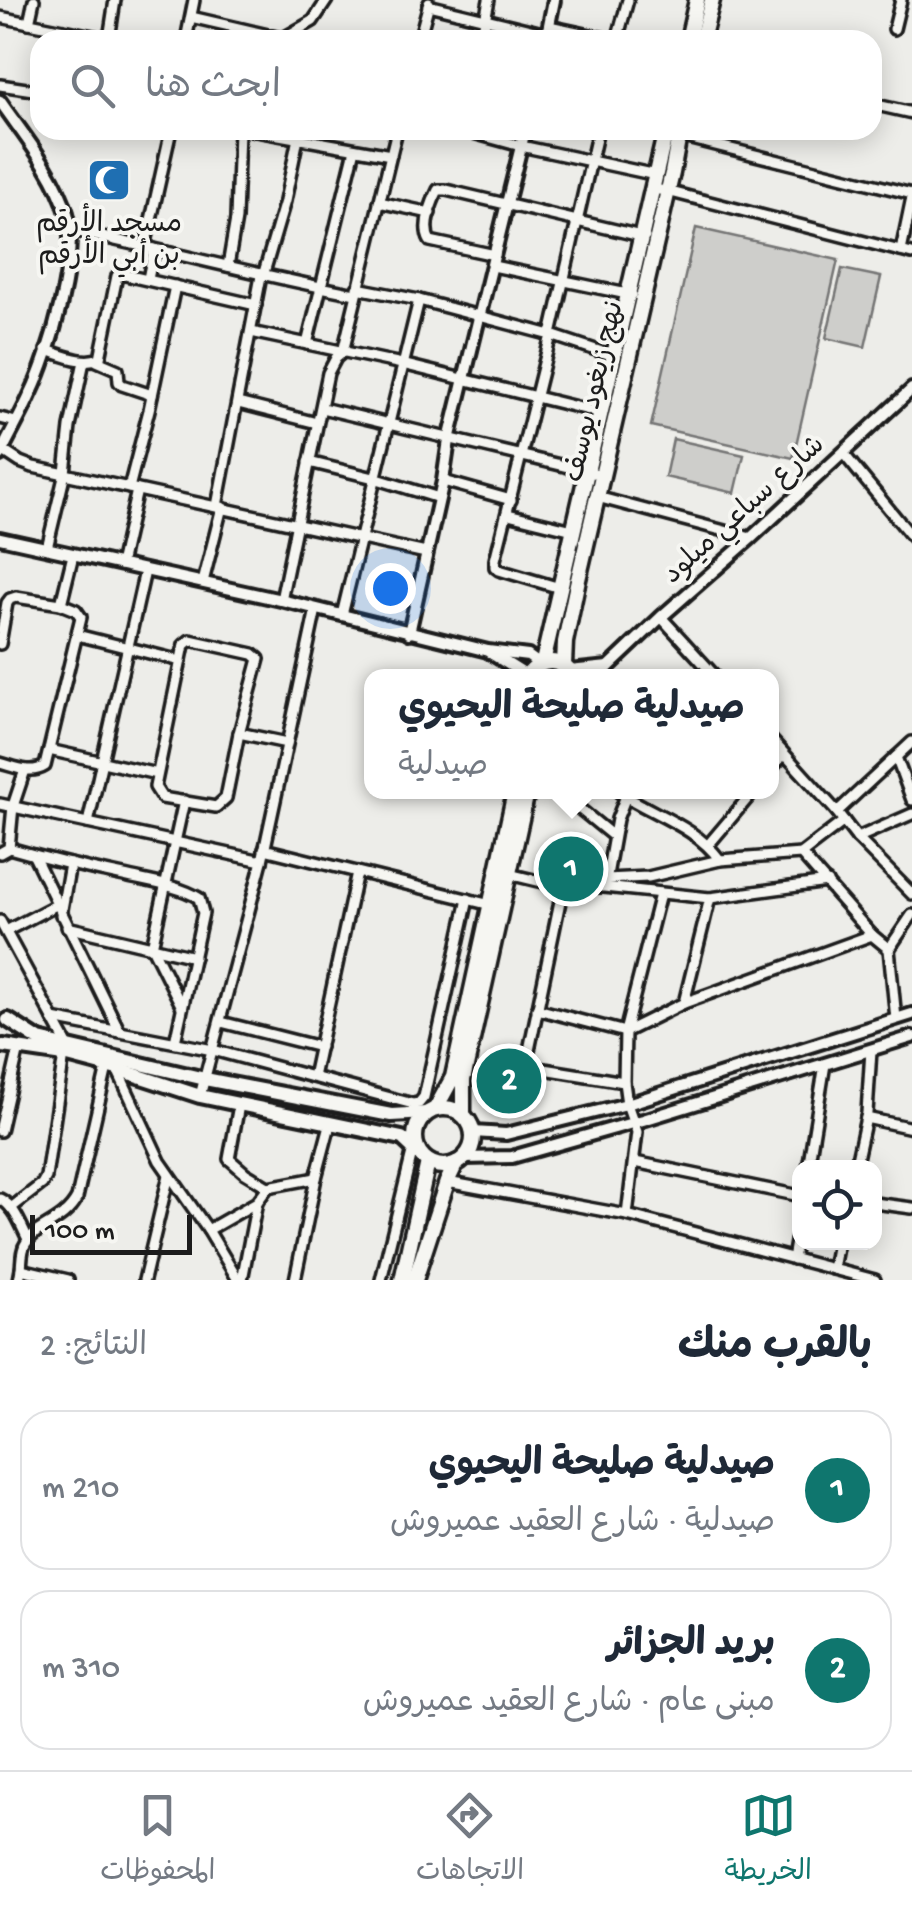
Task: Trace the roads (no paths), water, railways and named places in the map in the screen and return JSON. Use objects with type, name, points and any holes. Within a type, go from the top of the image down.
[{"type":"main road","points":[[690,30],[697,0]]},
{"type":"main road","points":[[704,30],[712,0]]},
{"type":"main road","name":"نهج زيغود يوسف","points":[[541,663],[573,530],[595,474],[644,297],[658,185],[672,140]]},
{"type":"main road","name":"نهج زيغود يوسف","points":[[569,669],[565,642],[597,498],[595,474],[601,413],[628,294],[650,237]]},
{"type":"main road","points":[[535,669],[553,661],[566,669]]},
{"type":"main road","points":[[415,1280],[447,1182],[470,1150],[473,1132],[464,1115],[463,1080],[513,799]]},
{"type":"main road","points":[[402,1280],[421,1156],[416,1148],[415,1128],[452,1077],[496,906],[509,874],[525,799]]},
{"type":"main road","points":[[4,1017],[11,1032],[2,1047],[67,1052],[390,1115],[446,1108],[464,1115]]},
{"type":"main road","points":[[4,1017],[39,1040],[67,1052],[200,1096],[402,1138],[421,1156],[447,1166],[460,1161]]},
{"type":"street","points":[[29,23],[34,0]]},
{"type":"street","points":[[112,30],[116,0]]},
{"type":"street","points":[[188,30],[194,0]]},
{"type":"street","points":[[296,30],[313,20],[327,0]]},
{"type":"street","points":[[482,30],[489,0]]},
{"type":"street","points":[[549,30],[554,0]]},
{"type":"street","points":[[619,30],[628,0]]},
{"type":"street","points":[[894,29],[901,0]]},
{"type":"street","points":[[422,30],[429,2],[534,30]]},
{"type":"street","points":[[191,16],[245,30]]},
{"type":"street","points":[[0,17],[63,30]]},
{"type":"street","points":[[0,86],[30,90]]},
{"type":"street","points":[[0,101],[53,180],[70,230],[63,291],[46,350],[32,392],[1,452],[20,462],[65,473],[426,553]]},
{"type":"street","points":[[882,106],[912,113]]},
{"type":"street","points":[[148,280],[168,140]]},
{"type":"street","points":[[228,266],[236,219],[239,140]]},
{"type":"street","points":[[203,582],[256,304],[298,140]]},
{"type":"street","points":[[308,140],[392,154]]},
{"type":"street","points":[[333,145],[334,140]]},
{"type":"street","points":[[281,600],[328,373],[343,352],[395,140]]},
{"type":"street","points":[[499,140],[592,160],[658,185],[912,254]]},
{"type":"street","points":[[408,633],[440,498],[449,440],[522,140]]},
{"type":"street","points":[[560,588],[504,572],[496,567],[495,560],[596,140]]},
{"type":"street","points":[[705,140],[912,196],[900,251]]},
{"type":"street","points":[[308,344],[356,149]]},
{"type":"street","points":[[644,297],[563,281],[430,241],[426,234],[436,194],[442,189],[650,237]]},
{"type":"street","points":[[379,202],[430,213]]},
{"type":"street","points":[[70,230],[321,288],[419,300],[614,356]]},
{"type":"street","points":[[97,360],[121,274],[256,304]]},
{"type":"street","points":[[120,566],[175,286]]},
{"type":"street","points":[[342,615],[419,300]]},
{"type":"street","points":[[251,332],[601,413]]},
{"type":"street","points":[[46,350],[84,361],[97,360],[116,368],[122,386],[152,395]]},
{"type":"street","points":[[47,548],[65,473],[84,361]]},
{"type":"street","name":"شارع سباعي ميلود","points":[[606,669],[912,389]]},
{"type":"street","points":[[238,402],[318,423]]},
{"type":"street","points":[[322,408],[595,474]]},
{"type":"street","points":[[0,418],[16,422]]},
{"type":"street","points":[[844,453],[912,537]]},
{"type":"street","points":[[310,462],[440,498]]},
{"type":"street","points":[[443,481],[510,500]]},
{"type":"street","points":[[597,498],[751,538]]},
{"type":"street","points":[[508,514],[573,530]]},
{"type":"street","points":[[0,538],[488,651],[528,656],[541,663]]},
{"type":"street","points":[[61,604],[72,555]]},
{"type":"street","points":[[88,824],[145,571]]},
{"type":"street","points":[[0,644],[10,599],[61,604],[80,614],[45,766],[24,770],[0,763]]},
{"type":"street","points":[[200,1096],[262,861],[316,610]]},
{"type":"street","points":[[661,616],[709,669]]},
{"type":"street","points":[[77,635],[181,661]]},
{"type":"street","points":[[190,640],[257,656],[259,662],[239,733],[224,802],[212,807],[158,795],[155,786],[184,645],[190,640]]},
{"type":"street","points":[[488,651],[514,669]]},
{"type":"street","points":[[585,669],[610,666]]},
{"type":"street","points":[[239,733],[286,743]]},
{"type":"street","points":[[509,874],[563,887],[648,878],[720,860],[801,854],[912,742]]},
{"type":"street","points":[[779,748],[856,838],[912,894]]},
{"type":"street","points":[[49,750],[158,774]]},
{"type":"street","points":[[779,760],[784,754]]},
{"type":"street","points":[[896,757],[912,800]]},
{"type":"street","points":[[24,770],[5,850],[190,892],[203,905],[175,1042]]},
{"type":"street","points":[[568,799],[613,836]]},
{"type":"street","points":[[605,883],[621,799]]},
{"type":"street","points":[[631,799],[709,844],[720,860]]},
{"type":"street","points":[[709,844],[747,799]]},
{"type":"street","points":[[182,1007],[152,947],[184,801]]},
{"type":"street","points":[[0,804],[262,861]]},
{"type":"street","points":[[856,838],[912,814]]},
{"type":"street","points":[[264,850],[496,906]]},
{"type":"street","points":[[801,854],[888,949],[896,1019]]},
{"type":"street","points":[[34,856],[118,1030]]},
{"type":"street","points":[[58,910],[70,864]]},
{"type":"street","points":[[314,1077],[357,872]]},
{"type":"street","points":[[605,883],[660,894],[710,898],[827,882]]},
{"type":"street","points":[[563,887],[529,1064],[624,1082]]},
{"type":"street","points":[[627,1215],[638,1132],[627,1104],[624,1082],[625,1032],[660,894]]},
{"type":"street","points":[[684,1003],[710,898]]},
{"type":"street","points":[[53,1019],[214,1050],[413,1104],[422,1101],[468,899]]},
{"type":"street","points":[[6,932],[58,910]]},
{"type":"street","points":[[888,949],[912,916]]},
{"type":"street","points":[[0,921],[67,1052],[46,1177],[11,1208]]},
{"type":"street","points":[[67,927],[194,957]]},
{"type":"street","points":[[537,1009],[625,1032],[684,1003],[872,934]]},
{"type":"street","points":[[473,1132],[506,1134],[627,1104],[912,1014]]},
{"type":"street","points":[[221,1022],[320,1047]]},
{"type":"street","points":[[460,1161],[512,1157],[912,1036]]},
{"type":"street","points":[[0,1132],[19,1048]]},
{"type":"street","points":[[857,1160],[866,1118],[871,1050]]},
{"type":"street","points":[[809,1160],[825,1064]]},
{"type":"street","points":[[112,1068],[160,1160],[240,1280]]},
{"type":"street","points":[[19,1280],[23,1248],[28,1240],[68,1213],[78,1198],[112,1068]]},
{"type":"street","points":[[240,1104],[230,1159],[268,1187],[316,1178]]},
{"type":"street","points":[[866,1118],[912,1128]]},
{"type":"street","points":[[295,1280],[330,1125]]},
{"type":"street","points":[[382,1280],[421,1156]]},
{"type":"street","points":[[634,1162],[792,1194]]},
{"type":"street","points":[[144,1280],[169,1174]]},
{"type":"street","points":[[447,1182],[627,1215],[833,1269],[854,1278],[875,1280]]},
{"type":"street","points":[[240,1280],[257,1202],[268,1187]]},
{"type":"street","points":[[0,1199],[11,1208],[28,1240]]},
{"type":"street","points":[[208,1230],[257,1202]]},
{"type":"street","points":[[882,1204],[912,1208]]},
{"type":"street","points":[[793,1259],[795,1250]]},
{"type":"street","points":[[833,1269],[837,1250]]},
{"type":"street","points":[[21,1268],[68,1280]]},
{"type":"place","name":"مسجد الأرقم بن أبي الأرقم","points":[[109,180]]},
{"type":"place","name":"صيدلية صليحة اليحيوي","points":[[571,869]]},
{"type":"place","name":"بريد الجزائر","points":[[509,1081]]}]
